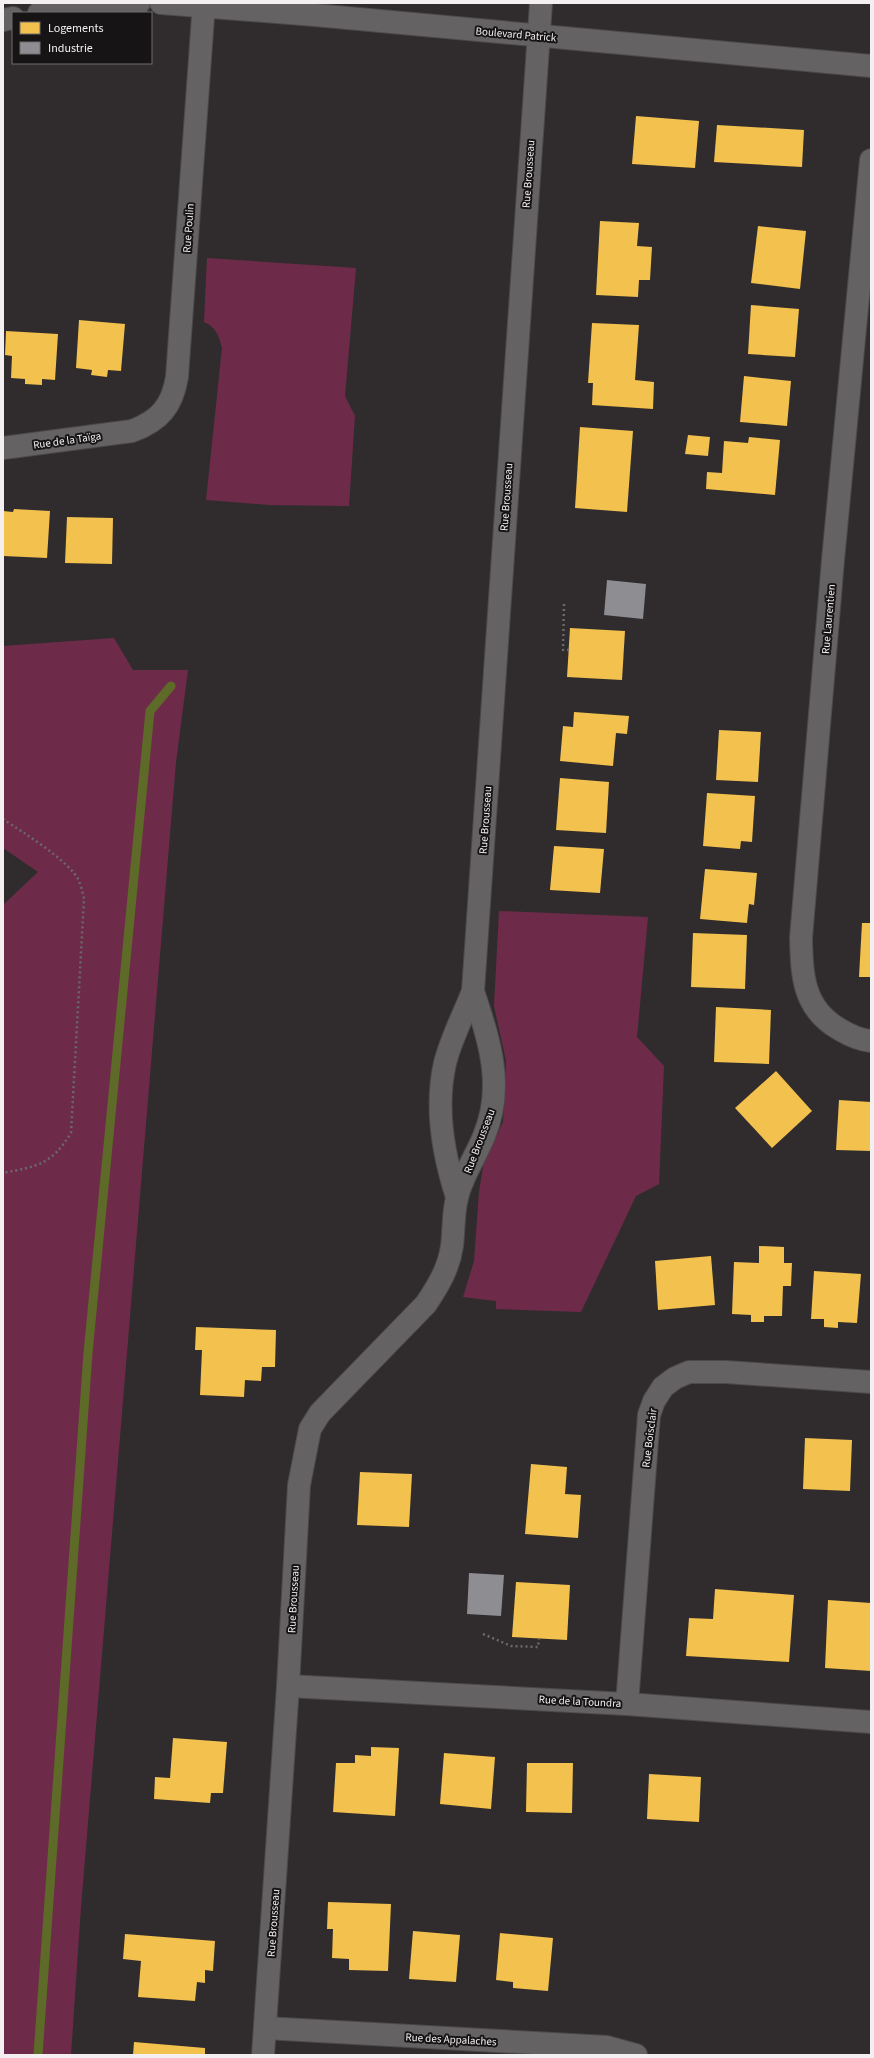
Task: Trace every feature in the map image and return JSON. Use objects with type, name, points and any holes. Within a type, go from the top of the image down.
[{"type":"street","points":[[45,12],[88,5],[138,3]]},
{"type":"street","name":"Boulevard Patrick","points":[[161,3],[203,5],[871,66]]},
{"type":"street","name":"Rue Brousseau","points":[[457,1196],[444,1145],[441,1112],[441,1088],[446,1062],[473,991],[541,3]]},
{"type":"street","name":"Rue Poulin","points":[[132,432],[148,426],[162,413],[175,391],[203,5]]},
{"type":"street","name":"Rue Laurentien","points":[[871,160],[833,560],[801,938],[804,980],[810,1002],[820,1015],[833,1026],[850,1036],[871,1041]]},
{"type":"street","name":"Rue de la Taïga","points":[[3,448],[132,432]]},
{"type":"street","name":"Rue Brousseau","points":[[263,2055],[288,1686],[299,1485],[310,1428],[320,1412],[333,1397],[426,1304],[437,1288],[448,1266],[452,1248],[457,1196],[484,1137],[492,1114],[495,1097],[491,1051],[473,991]]},
{"type":"street","name":"Rue Boisclair","points":[[627,1704],[649,1415],[654,1401],[663,1387],[674,1378],[689,1372],[726,1372],[871,1382]]},
{"type":"street","name":"Rue de la Toundra","points":[[288,1686],[627,1704],[871,1722]]},
{"type":"street","name":"Rue des Appalaches","points":[[266,2028],[607,2047],[636,2055]]},
{"type":"path","points":[[564,604],[562,650],[569,650]]},
{"type":"path","points":[[3,819],[47,850],[68,868],[79,880],[84,899],[71,1133],[53,1158],[34,1167],[3,1174]]},
{"type":"path","points":[[483,1634],[511,1646],[538,1647],[539,1639]]},
{"type":"shaded area","points":[[207,258],[356,268],[345,396],[355,416],[349,506],[270,505],[206,500],[222,348],[220,340],[214,329],[204,322]]},
{"type":"shaded area","points":[[114,638],[133,670],[188,670],[176,762],[81,1907],[71,2055],[3,2055],[3,905],[38,872],[3,848],[3,646]]},
{"type":"shaded area","points":[[499,911],[648,917],[637,1037],[664,1066],[659,1184],[636,1196],[581,1312],[496,1309],[496,1301],[463,1297],[474,1261],[479,1192],[484,1161],[503,1122],[506,1061],[494,1006]]},
{"type":"building: Logements","points":[[636,116],[699,121],[695,168],[632,164]]},
{"type":"building: Logements","points":[[717,125],[804,130],[802,167],[714,162]]},
{"type":"building: Logements","points":[[600,221],[639,223],[637,246],[652,247],[650,280],[639,280],[638,297],[596,295]]},
{"type":"building: Logements","points":[[758,226],[806,231],[800,289],[751,283]]},
{"type":"building: Logements","points":[[751,305],[799,309],[795,357],[748,354]]},
{"type":"building: Logements","points":[[79,320],[125,324],[121,371],[108,370],[107,377],[91,375],[92,370],[76,368]]},
{"type":"building: Logements","points":[[592,323],[639,325],[635,380],[654,382],[653,409],[592,405],[593,383],[588,383]]},
{"type":"building: Logements","points":[[6,331],[58,334],[55,380],[42,379],[42,385],[25,384],[25,379],[11,378],[12,356],[5,355]]},
{"type":"building: Logements","points":[[744,376],[791,381],[787,426],[740,422]]},
{"type":"building: Logements","points":[[580,427],[633,431],[627,512],[575,508]]},
{"type":"building: Logements","points":[[688,435],[710,437],[708,456],[685,454]]},
{"type":"building: Logements","points":[[749,437],[780,440],[775,495],[706,489],[707,472],[722,473],[724,441],[748,443]]},
{"type":"building: Logements","points":[[14,509],[50,511],[47,558],[3,556],[3,511],[13,512]]},
{"type":"building: Logements","points":[[67,517],[113,518],[112,564],[65,563]]},
{"type":"building: Logements","points":[[570,628],[625,631],[622,680],[567,677]]},
{"type":"building: Logements","points":[[574,712],[629,716],[627,734],[616,733],[613,766],[560,761],[563,726],[573,727]]},
{"type":"building: Logements","points":[[719,730],[761,732],[758,782],[716,780]]},
{"type":"building: Logements","points":[[560,778],[609,782],[606,833],[556,830]]},
{"type":"building: Logements","points":[[707,793],[755,796],[752,842],[741,841],[740,849],[703,846]]},
{"type":"building: Logements","points":[[554,846],[604,849],[600,893],[550,890]]},
{"type":"building: Logements","points":[[705,869],[757,873],[754,905],[749,904],[747,923],[700,919]]},
{"type":"building: Logements","points":[[862,923],[871,923],[871,977],[859,977]]},
{"type":"building: Logements","points":[[693,933],[747,935],[745,989],[691,987]]},
{"type":"building: Logements","points":[[716,1007],[771,1010],[769,1064],[714,1062]]},
{"type":"building: Logements","points":[[776,1071],[812,1111],[772,1148],[735,1108]]},
{"type":"building: Logements","points":[[839,1100],[871,1102],[871,1151],[836,1150]]},
{"type":"building: Logements","points":[[759,1246],[784,1247],[784,1263],[792,1263],[791,1286],[783,1286],[782,1316],[764,1316],[764,1322],[751,1322],[751,1315],[732,1314],[734,1262],[759,1263]]},
{"type":"building: Logements","points":[[711,1256],[715,1305],[658,1310],[655,1261]]},
{"type":"building: Logements","points":[[814,1271],[861,1274],[857,1323],[838,1322],[838,1328],[824,1327],[824,1319],[811,1319]]},
{"type":"building: Logements","points":[[196,1327],[276,1330],[275,1367],[262,1367],[261,1381],[245,1380],[244,1397],[200,1395],[202,1350],[195,1350]]},
{"type":"building: Logements","points":[[805,1438],[852,1440],[850,1491],[803,1489]]},
{"type":"building: Logements","points":[[531,1464],[567,1467],[565,1494],[581,1495],[578,1538],[525,1534]]},
{"type":"building: Logements","points":[[360,1472],[412,1474],[409,1527],[357,1525]]},
{"type":"building: Logements","points":[[516,1582],[570,1585],[567,1640],[512,1637]]},
{"type":"building: Logements","points":[[715,1589],[794,1595],[789,1662],[686,1656],[689,1618],[713,1619]]},
{"type":"building: Logements","points":[[828,1600],[871,1603],[871,1671],[825,1668]]},
{"type":"building: Logements","points":[[173,1738],[227,1742],[223,1793],[211,1793],[210,1803],[154,1799],[155,1777],[170,1778]]},
{"type":"building: Logements","points":[[371,1747],[399,1748],[395,1816],[333,1812],[336,1763],[355,1763],[355,1755],[371,1756]]},
{"type":"building: Logements","points":[[444,1753],[495,1757],[491,1809],[440,1804]]},
{"type":"building: Logements","points":[[527,1763],[573,1763],[572,1813],[526,1812]]},
{"type":"building: Logements","points":[[649,1774],[701,1777],[699,1822],[647,1819]]},
{"type":"building: Logements","points":[[328,1902],[391,1904],[388,1971],[349,1970],[349,1959],[332,1958],[333,1929],[327,1929]]},
{"type":"building: Logements","points":[[413,1931],[460,1935],[456,1982],[409,1979]]},
{"type":"building: Logements","points":[[500,1933],[553,1938],[548,1991],[513,1988],[513,1982],[496,1980]]},
{"type":"building: Logements","points":[[125,1934],[215,1941],[213,1971],[205,1970],[205,1983],[197,1982],[195,2001],[138,1997],[141,1961],[123,1959]]},
{"type":"building: Logements","points":[[134,2042],[205,2048],[205,2055],[133,2055]]},
{"type":"building: Industrie","points":[[607,580],[646,584],[643,619],[604,615]]},
{"type":"building: Industrie","points":[[469,1573],[504,1575],[501,1616],[467,1614]]},
{"type":"waterway","points":[[38,2055],[88,1353],[150,711],[171,686]]}]
